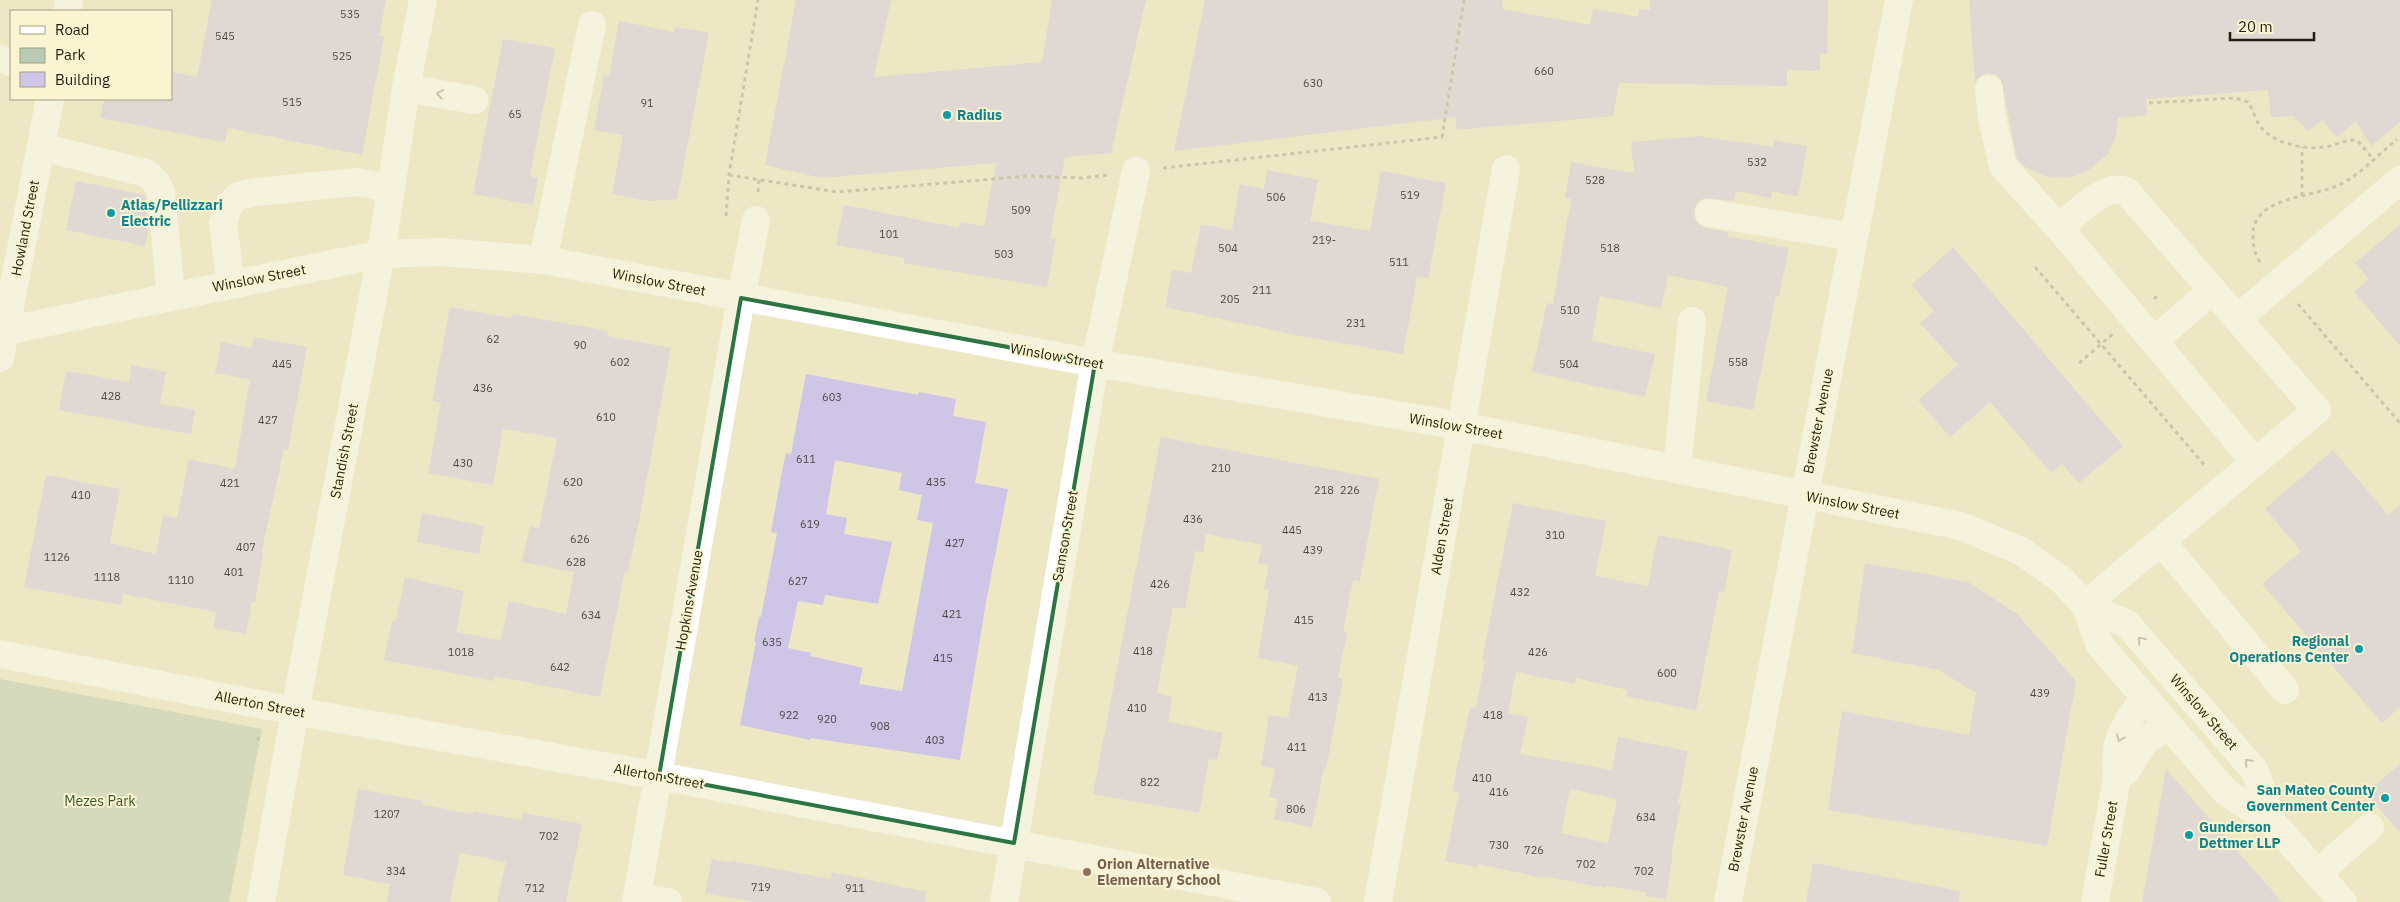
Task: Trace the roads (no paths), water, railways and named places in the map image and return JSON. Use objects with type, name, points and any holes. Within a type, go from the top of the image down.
[{"type":"street","name":"Standish Street","points":[[262,902],[295,711],[381,254],[406,88],[423,0]]},
{"type":"street","name":"Brewster Avenue","points":[[1728,902],[1899,0]]},
{"type":"street","points":[[543,260],[592,25]]},
{"type":"street","points":[[406,88],[474,100]]},
{"type":"street","points":[[1989,89],[1992,118],[2003,166],[2059,228],[2255,462]]},
{"type":"street","name":"Howland Street","points":[[0,358],[2,330],[50,100]]},
{"type":"street","points":[[41,147],[146,173],[156,182],[160,192],[171,296]]},
{"type":"street","name":"Alden Street","points":[[1378,902],[1506,169]]},
{"type":"street","name":"Samson Street","points":[[1004,902],[1095,363],[1136,171]]},
{"type":"street","points":[[2238,318],[2400,180]]},
{"type":"street","points":[[232,284],[223,223],[229,205],[238,196],[256,192],[356,182],[390,188]]},
{"type":"street","points":[[2059,228],[2106,190],[2118,188],[2126,191],[2317,410],[2084,605]]},
{"type":"street","points":[[1709,213],[1853,237]]},
{"type":"street","name":"Hopkins Avenue","points":[[637,899],[756,220]]},
{"type":"street","name":"Winslow Street","points":[[2,330],[381,254],[442,252],[543,260],[1095,363],[1461,426],[1961,526],[2021,550],[2062,580],[2084,605],[2100,645],[2226,792],[2273,823],[2342,902]]},
{"type":"street","points":[[2154,341],[2212,290]]},
{"type":"street","points":[[1678,470],[1692,321]]},
{"type":"street","points":[[2161,541],[2285,690]]},
{"type":"street","name":"Winslow Street","points":[[2084,605],[2127,624],[2242,756],[2255,771],[2273,823]]},
{"type":"street","name":"Allerton Street","points":[[0,654],[295,711],[659,776],[1317,902]]},
{"type":"street","name":"Fuller Street","points":[[2095,902],[2117,777],[2115,759],[2118,738],[2144,696]]},
{"type":"street","points":[[2117,777],[2127,770],[2144,742],[2168,725]]},
{"type":"street","points":[[2318,873],[2370,827]]},
{"type":"street","points":[[637,899],[668,902]]},
{"type":"place","name":"Radius","points":[[947,115]]},
{"type":"place","name":"Atlas/Pellizzari Electric","points":[[111,213]]},
{"type":"place","name":"Regional Operations Center","points":[[2359,649]]},
{"type":"place","name":"San Mateo County Government Center","points":[[2385,798]]},
{"type":"place","name":"Gunderson Dettmer LLP","points":[[2189,835]]},
{"type":"place","name":"Orion Alternative Elementary School","points":[[1087,872]]},
{"type":"park label","name":"Mezes Park","points":[[100,801]]}]
